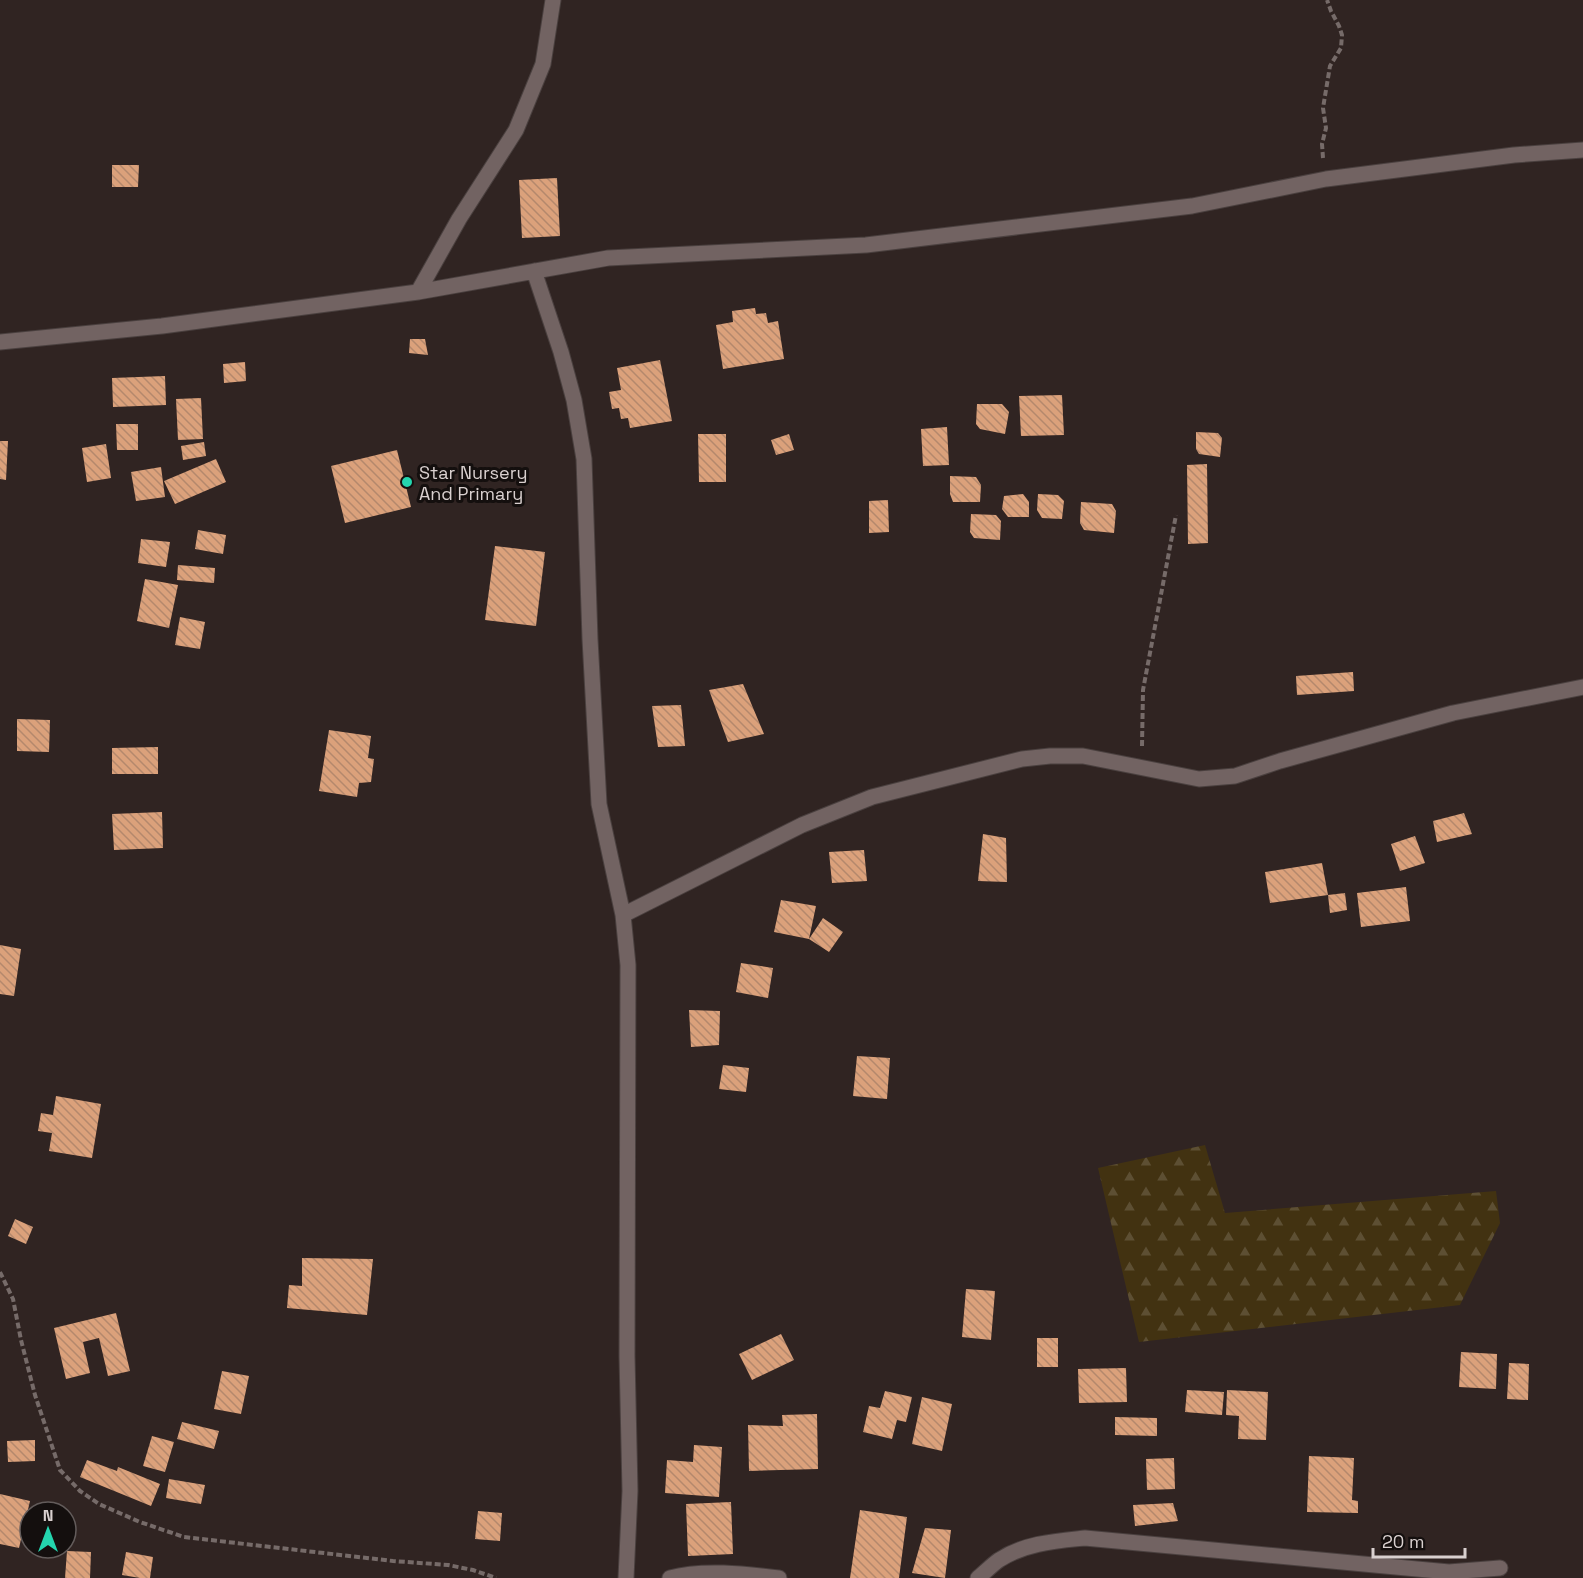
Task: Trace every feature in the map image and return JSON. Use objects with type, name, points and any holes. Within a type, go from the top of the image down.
[{"type":"street","points":[[418,292],[459,219],[516,130],[543,64],[553,0]]},
{"type":"street","points":[[0,342],[162,326],[418,292],[608,258],[866,244],[1192,206],[1326,179],[1514,155],[1583,150]]},
{"type":"street","points":[[534,271],[574,400],[584,459],[590,639],[599,804],[623,915],[628,965],[627,1356],[630,1491],[626,1578]]},
{"type":"street","points":[[623,915],[802,825],[872,797],[1022,759],[1083,756],[1199,779],[1235,776],[1280,760],[1454,713],[1583,687]]},
{"type":"street","points":[[978,1578],[1000,1560],[1016,1551],[1047,1541],[1085,1538],[1449,1572],[1500,1568]]},
{"type":"street","points":[[670,1578],[680,1575],[711,1574],[745,1574],[779,1578]]},
{"type":"path","points":[[1326,179],[1322,144],[1326,128],[1323,108],[1330,66],[1341,48],[1342,35],[1327,0]]},
{"type":"path","points":[[1142,768],[1143,690],[1176,515]]},
{"type":"path","points":[[0,1272],[13,1299],[35,1395],[60,1470],[80,1491],[99,1503],[140,1522],[184,1537],[448,1565],[496,1578]]},
{"type":"green space","points":[[1205,1145],[1225,1213],[1496,1191],[1500,1223],[1460,1305],[1139,1342],[1098,1168]]},
{"type":"building","points":[[112,165],[139,165],[138,187],[112,187]]},
{"type":"building","points":[[557,178],[560,236],[522,238],[519,180]]},
{"type":"building","points":[[755,308],[756,314],[766,313],[768,323],[778,321],[784,359],[723,369],[716,325],[733,322],[732,311]]},
{"type":"building","points":[[410,339],[425,339],[428,355],[409,353]]},
{"type":"building","points":[[660,360],[672,421],[630,428],[628,418],[621,419],[619,408],[612,409],[609,392],[621,390],[617,368]]},
{"type":"building","points":[[245,362],[246,381],[224,383],[223,364]]},
{"type":"building","points":[[165,376],[166,405],[113,407],[112,378]]},
{"type":"building","points":[[1062,395],[1064,435],[1021,436],[1019,396]]},
{"type":"building","points":[[201,398],[203,439],[178,440],[176,399]]},
{"type":"building","points":[[977,404],[1002,404],[1009,412],[1005,434],[980,429],[976,424]]},
{"type":"building","points":[[116,424],[138,424],[138,450],[117,450]]},
{"type":"building","points":[[947,427],[949,465],[923,466],[921,429]]},
{"type":"building","points":[[1196,432],[1218,433],[1222,438],[1220,457],[1199,454],[1196,449]]},
{"type":"building","points":[[698,434],[726,434],[726,482],[699,482]]},
{"type":"building","points":[[789,434],[794,450],[776,455],[771,440]]},
{"type":"building","points":[[0,441],[8,441],[6,480],[0,479]]},
{"type":"building","points":[[204,442],[206,456],[183,460],[181,446]]},
{"type":"building","points":[[106,444],[111,478],[87,482],[82,448]]},
{"type":"building","points":[[397,450],[411,507],[345,523],[331,466]]},
{"type":"building","points":[[216,459],[226,482],[175,504],[164,481]]},
{"type":"building","points":[[1207,464],[1208,543],[1188,544],[1187,465]]},
{"type":"building","points":[[161,467],[165,497],[136,501],[131,472]]},
{"type":"building","points":[[950,476],[976,477],[981,485],[980,502],[953,502],[950,494]]},
{"type":"building","points":[[1023,494],[1029,502],[1029,517],[1008,517],[1002,509],[1004,496]]},
{"type":"building","points":[[1038,494],[1058,495],[1064,501],[1062,519],[1042,518],[1037,510]]},
{"type":"building","points":[[888,500],[889,532],[869,533],[869,501]]},
{"type":"building","points":[[1081,502],[1112,504],[1116,511],[1114,533],[1084,530],[1080,523]]},
{"type":"building","points":[[971,514],[996,515],[1001,521],[1000,540],[974,538],[970,532]]},
{"type":"building","points":[[198,530],[226,535],[223,554],[195,549]]},
{"type":"building","points":[[141,539],[170,542],[166,567],[138,563]]},
{"type":"building","points":[[495,546],[545,552],[536,626],[485,620]]},
{"type":"building","points":[[178,565],[215,568],[214,583],[177,580]]},
{"type":"building","points":[[145,579],[178,585],[169,628],[137,621]]},
{"type":"building","points":[[180,617],[205,622],[200,649],[175,645]]},
{"type":"building","points":[[1353,672],[1354,691],[1297,695],[1296,676]]},
{"type":"building","points":[[743,684],[764,734],[728,742],[709,690]]},
{"type":"building","points":[[681,705],[685,746],[658,747],[652,706]]},
{"type":"building","points":[[17,719],[50,720],[49,752],[17,751]]},
{"type":"building","points":[[329,730],[371,736],[368,758],[374,759],[371,782],[359,783],[357,797],[319,791]]},
{"type":"building","points":[[158,747],[158,774],[112,774],[112,748]]},
{"type":"building","points":[[162,812],[163,848],[114,850],[112,814]]},
{"type":"building","points":[[1464,813],[1472,834],[1437,842],[1433,821]]},
{"type":"building","points":[[983,834],[1006,838],[1007,882],[978,881]]},
{"type":"building","points":[[1415,836],[1425,863],[1400,871],[1391,844]]},
{"type":"building","points":[[864,850],[867,881],[832,883],[829,852]]},
{"type":"building","points":[[1322,863],[1328,895],[1270,903],[1265,872]]},
{"type":"building","points":[[1406,887],[1410,921],[1361,927],[1357,893]]},
{"type":"building","points":[[1345,893],[1347,910],[1330,913],[1328,895]]},
{"type":"building","points":[[781,900],[816,906],[809,939],[774,932]]},
{"type":"building","points":[[823,918],[843,932],[829,952],[809,939]]},
{"type":"building","points":[[0,945],[21,949],[14,996],[0,994]]},
{"type":"building","points":[[741,963],[773,968],[768,998],[736,992]]},
{"type":"building","points":[[689,1010],[720,1011],[719,1045],[691,1047]]},
{"type":"building","points":[[857,1056],[890,1058],[887,1099],[853,1096]]},
{"type":"building","points":[[723,1065],[749,1068],[746,1092],[719,1089]]},
{"type":"building","points":[[56,1096],[101,1104],[92,1158],[49,1151],[52,1133],[38,1131],[41,1113],[53,1115]]},
{"type":"building","points":[[15,1219],[33,1227],[26,1244],[8,1236]]},
{"type":"building","points":[[302,1258],[373,1259],[367,1315],[287,1308],[289,1285],[302,1286]]},
{"type":"building","points":[[966,1289],[995,1291],[991,1340],[962,1337]]},
{"type":"building","points":[[116,1313],[130,1371],[108,1376],[99,1338],[83,1342],[90,1373],[66,1379],[54,1328]]},
{"type":"building","points":[[781,1334],[794,1360],[752,1380],[739,1354]]},
{"type":"building","points":[[1037,1338],[1058,1338],[1058,1367],[1037,1367]]},
{"type":"building","points":[[1461,1352],[1497,1354],[1496,1389],[1459,1387]]},
{"type":"building","points":[[1509,1363],[1529,1364],[1528,1400],[1507,1399]]},
{"type":"building","points":[[1126,1368],[1127,1402],[1079,1403],[1078,1369]]},
{"type":"building","points":[[222,1371],[249,1376],[241,1414],[214,1409]]},
{"type":"building","points":[[1187,1390],[1224,1392],[1222,1415],[1185,1412]]},
{"type":"building","points":[[1227,1390],[1268,1392],[1266,1440],[1238,1439],[1239,1416],[1226,1415]]},
{"type":"building","points":[[885,1391],[912,1397],[906,1422],[897,1420],[892,1439],[863,1432],[869,1406],[880,1408]]},
{"type":"building","points":[[922,1397],[952,1404],[942,1451],[912,1444]]},
{"type":"building","points":[[817,1414],[818,1469],[749,1471],[748,1425],[783,1426],[782,1415]]},
{"type":"building","points":[[1115,1417],[1157,1418],[1157,1436],[1115,1435]]},
{"type":"building","points":[[182,1422],[219,1431],[214,1449],[177,1439]]},
{"type":"building","points":[[152,1436],[174,1442],[165,1472],[143,1466]]},
{"type":"building","points":[[35,1440],[35,1461],[8,1462],[7,1441]]},
{"type":"building","points":[[694,1445],[722,1447],[719,1497],[665,1493],[667,1460],[693,1462]]},
{"type":"building","points":[[1309,1456],[1354,1458],[1352,1500],[1358,1501],[1358,1513],[1307,1512]]},
{"type":"building","points":[[1174,1458],[1175,1489],[1147,1490],[1146,1459]]},
{"type":"building","points":[[87,1460],[117,1471],[118,1467],[160,1484],[151,1506],[80,1477]]},
{"type":"building","points":[[169,1479],[205,1485],[201,1504],[166,1498]]},
{"type":"building","points":[[0,1494],[26,1500],[18,1500],[18,1548],[0,1544]]},
{"type":"building","points":[[731,1502],[733,1554],[688,1556],[686,1504]]},
{"type":"building","points":[[1173,1503],[1178,1521],[1135,1526],[1133,1505]]},
{"type":"building","points":[[860,1510],[907,1517],[899,1578],[850,1578]]},
{"type":"building","points":[[478,1511],[502,1513],[500,1541],[475,1539]]},
{"type":"building","points":[[925,1528],[951,1530],[945,1578],[912,1573]]},
{"type":"building","points":[[78,1551],[91,1552],[90,1578],[65,1578],[66,1560],[78,1560]]},
{"type":"building","points":[[126,1552],[153,1557],[150,1578],[122,1575]]},
{"type":"place","name":"Star Nursery And Primary","points":[[407,482]]}]
